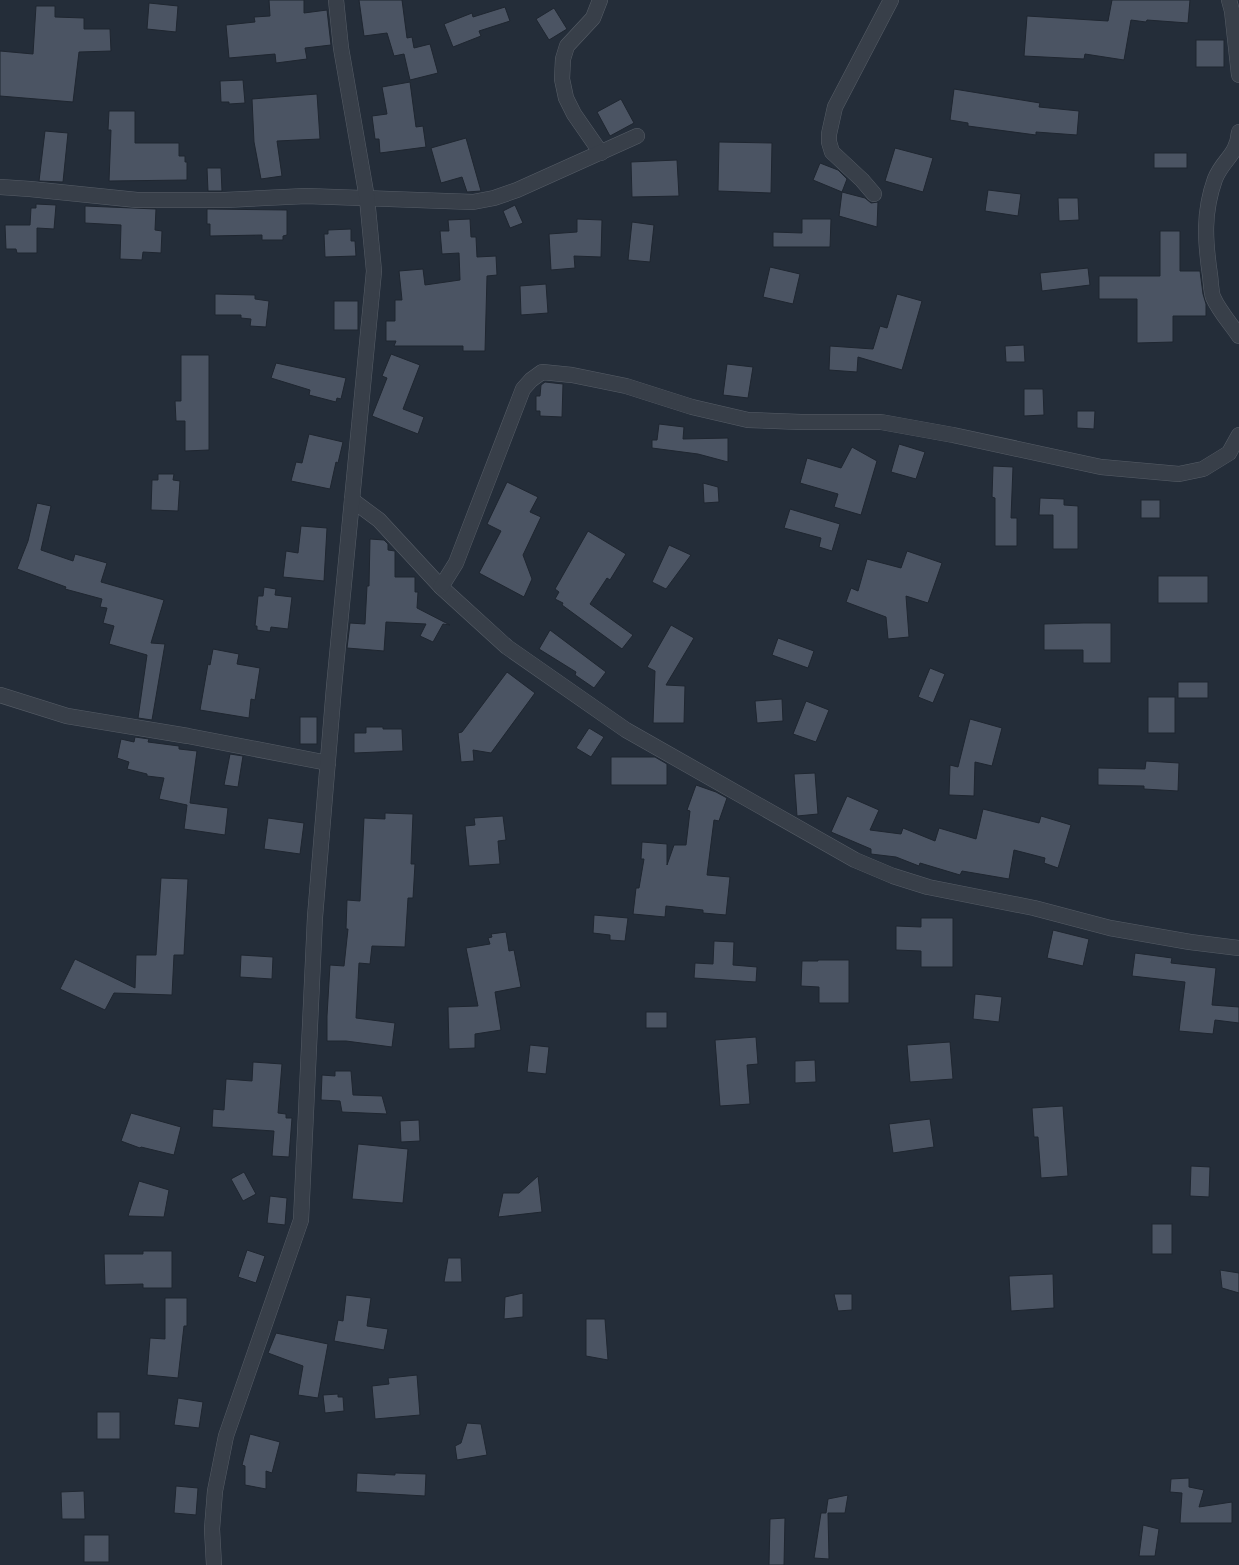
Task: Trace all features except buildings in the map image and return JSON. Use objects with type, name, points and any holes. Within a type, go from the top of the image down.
[{"type":"street","points":[[214,1565],[212,1529],[214,1491],[226,1436],[301,1220],[315,917],[374,270],[367,198],[341,48],[336,0]]},
{"type":"street","points":[[600,0],[593,18],[567,46],[563,59],[562,79],[566,98],[574,114],[601,153]]},
{"type":"street","points":[[874,194],[832,152],[829,134],[835,107],[891,0]]},
{"type":"street","points":[[1229,0],[1232,11],[1239,75]]},
{"type":"street","points":[[1239,132],[1235,150],[1223,164],[1216,179],[1205,222],[1213,297],[1239,336]]},
{"type":"street","points":[[0,188],[30,189],[137,200],[225,200],[306,196],[473,202],[483,201],[517,190],[636,136]]},
{"type":"street","points":[[441,587],[456,563],[522,388],[542,372],[572,375],[626,386],[692,407],[748,420],[881,422],[962,437],[1101,468],[1179,474],[1203,469],[1229,453],[1239,435]]},
{"type":"street","points":[[352,500],[379,520],[441,587],[507,647],[626,730],[855,860],[893,876],[928,887],[1034,908],[1110,928],[1190,942],[1239,948]]},
{"type":"street","points":[[0,695],[67,716],[188,736],[328,763]]}]
